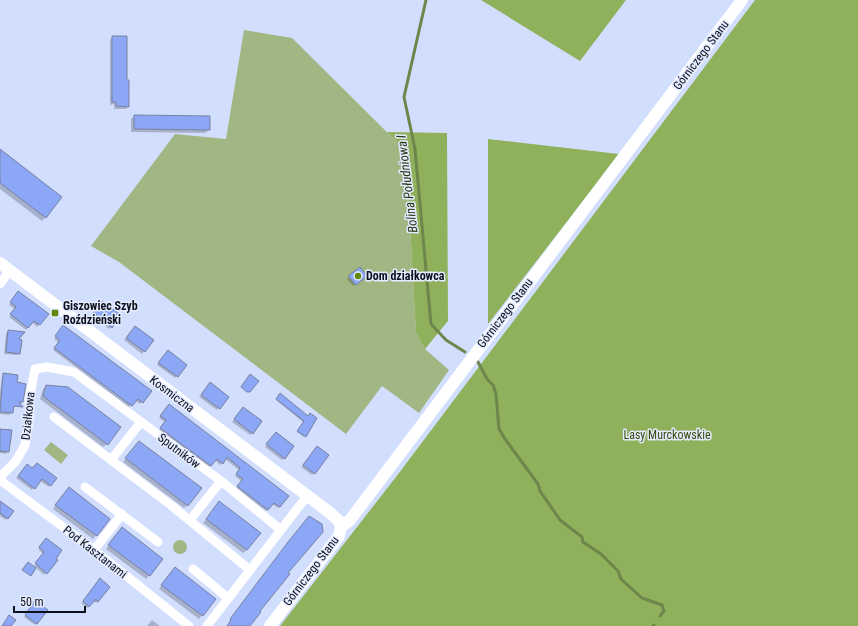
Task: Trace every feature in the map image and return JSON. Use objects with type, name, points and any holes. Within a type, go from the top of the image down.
[{"type":"street","name":"Górniczego Stanu","points":[[270,626],[339,536],[341,528],[350,520],[742,0]]},
{"type":"street","name":"Kosmiczna","points":[[0,263],[338,520],[341,528]]},
{"type":"street","points":[[0,284],[10,270]]},
{"type":"street","name":"Sputników","points":[[35,369],[47,367],[74,372],[221,481],[281,530]]},
{"type":"street","name":"Działkowa","points":[[0,479],[16,461],[25,445],[30,415],[29,400],[35,369]]},
{"type":"street","points":[[54,417],[190,520],[250,570]]},
{"type":"street","points":[[111,460],[141,422]]},
{"type":"street","name":"Pod Kasztanami","points":[[0,479],[94,550],[189,626]]},
{"type":"street","points":[[190,520],[221,481]]},
{"type":"street","points":[[85,487],[158,542]]},
{"type":"street","points":[[207,626],[307,496]]},
{"type":"street","points":[[94,550],[122,514]]},
{"type":"street","points":[[193,569],[228,598]]},
{"type":"green space","points":[[481,0],[626,0],[580,61]]},
{"type":"green space","name":"Lasy Murckowskie","points":[[755,0],[858,0],[858,626],[280,626],[399,473]]},
{"type":"green space","points":[[244,30],[292,38],[406,151],[416,333],[425,349],[449,370],[419,413],[382,386],[346,434],[119,262],[91,246],[175,134],[226,139]]},
{"type":"green space","points":[[387,132],[447,133],[448,321],[425,349],[416,333],[406,151]]},
{"type":"green space","points":[[488,139],[619,154],[488,324]]},
{"type":"green space","points":[[51,442],[68,455],[61,464],[44,450]]},
{"type":"green space","points":[[180,540],[185,542],[187,547],[185,552],[180,554],[175,552],[173,547],[175,542]]},
{"type":"building","points":[[112,36],[127,36],[127,80],[129,80],[129,107],[116,106],[116,102],[112,102]]},
{"type":"building","points":[[134,115],[210,116],[210,130],[134,129]]},
{"type":"building","points":[[0,149],[62,197],[46,218],[0,183]]},
{"type":"building","name":"Dom działkowca","points":[[360,267],[367,276],[356,285],[348,276]]},
{"type":"building","points":[[18,291],[49,314],[40,325],[34,321],[28,328],[10,314],[16,307],[10,302]]},
{"type":"building","points":[[102,301],[121,315],[112,328],[93,313]]},
{"type":"building","points":[[63,325],[152,391],[143,403],[138,399],[132,406],[54,348],[60,340],[55,336]]},
{"type":"building","points":[[135,326],[154,340],[145,352],[126,338]]},
{"type":"building","points":[[8,330],[25,332],[19,339],[22,340],[20,354],[6,352]]},
{"type":"building","points":[[168,350],[187,365],[178,377],[158,363]]},
{"type":"building","points":[[3,373],[18,375],[17,382],[26,384],[23,402],[19,402],[23,407],[14,406],[13,413],[0,412]]},
{"type":"building","points":[[250,374],[259,381],[250,392],[247,392],[241,387]]},
{"type":"building","points":[[210,382],[229,397],[220,409],[201,395]]},
{"type":"building","points":[[46,385],[68,387],[121,427],[108,445],[43,396]]},
{"type":"building","points":[[280,393],[308,416],[310,413],[317,418],[306,437],[297,431],[304,421],[276,399]]},
{"type":"building","points":[[169,404],[289,496],[280,507],[274,503],[268,510],[237,486],[243,479],[236,474],[240,468],[227,457],[223,464],[217,459],[211,466],[160,428],[166,420],[160,416]]},
{"type":"building","points":[[243,407],[262,421],[253,434],[234,419]]},
{"type":"building","points":[[0,429],[12,430],[9,452],[0,451]]},
{"type":"building","points":[[276,432],[294,446],[285,459],[266,444]]},
{"type":"building","points":[[139,441],[202,488],[188,506],[125,458]]},
{"type":"building","points":[[317,446],[329,455],[315,474],[303,465]]},
{"type":"building","points":[[37,463],[57,478],[51,486],[42,479],[35,489],[18,476],[27,464],[32,468]]},
{"type":"building","points":[[69,487],[110,519],[97,536],[55,505]]},
{"type":"building","points":[[0,501],[14,511],[8,519],[0,513]]},
{"type":"building","points":[[219,501],[261,533],[247,550],[206,519]]},
{"type":"building","points":[[309,516],[322,524],[323,532],[288,573],[290,574],[260,611],[261,612],[250,626],[227,626],[231,620],[230,619]]},
{"type":"building","points":[[122,527],[163,559],[150,576],[108,545]]},
{"type":"building","points":[[46,538],[62,550],[56,559],[58,560],[47,574],[35,563],[44,552],[39,547]]},
{"type":"building","points":[[28,562],[36,568],[31,576],[22,570]]},
{"type":"building","points":[[175,567],[216,599],[203,616],[161,585]]},
{"type":"building","points":[[100,578],[110,587],[98,602],[96,599],[89,607],[83,601]]},
{"type":"building","points":[[35,600],[48,610],[37,624],[25,615]]},
{"type":"building","points":[[9,615],[16,620],[11,626],[2,626]]},
{"type":"waterway","name":"Bolina Południowa I","points":[[426,0],[404,97],[415,149],[431,324],[446,340],[465,352]]},
{"type":"waterway","name":"Bolina Południowa I","points":[[478,362],[487,379],[493,385],[496,394],[499,429],[538,484],[540,491],[560,520],[582,537],[583,542],[601,554],[618,571],[621,579],[642,598],[662,605],[664,611],[660,616]]},
{"type":"place","name":"Dom działkowca","points":[[358,276]]},
{"type":"place","name":"Giszowiec Szyb Roździeński","points":[[55,313]]}]
